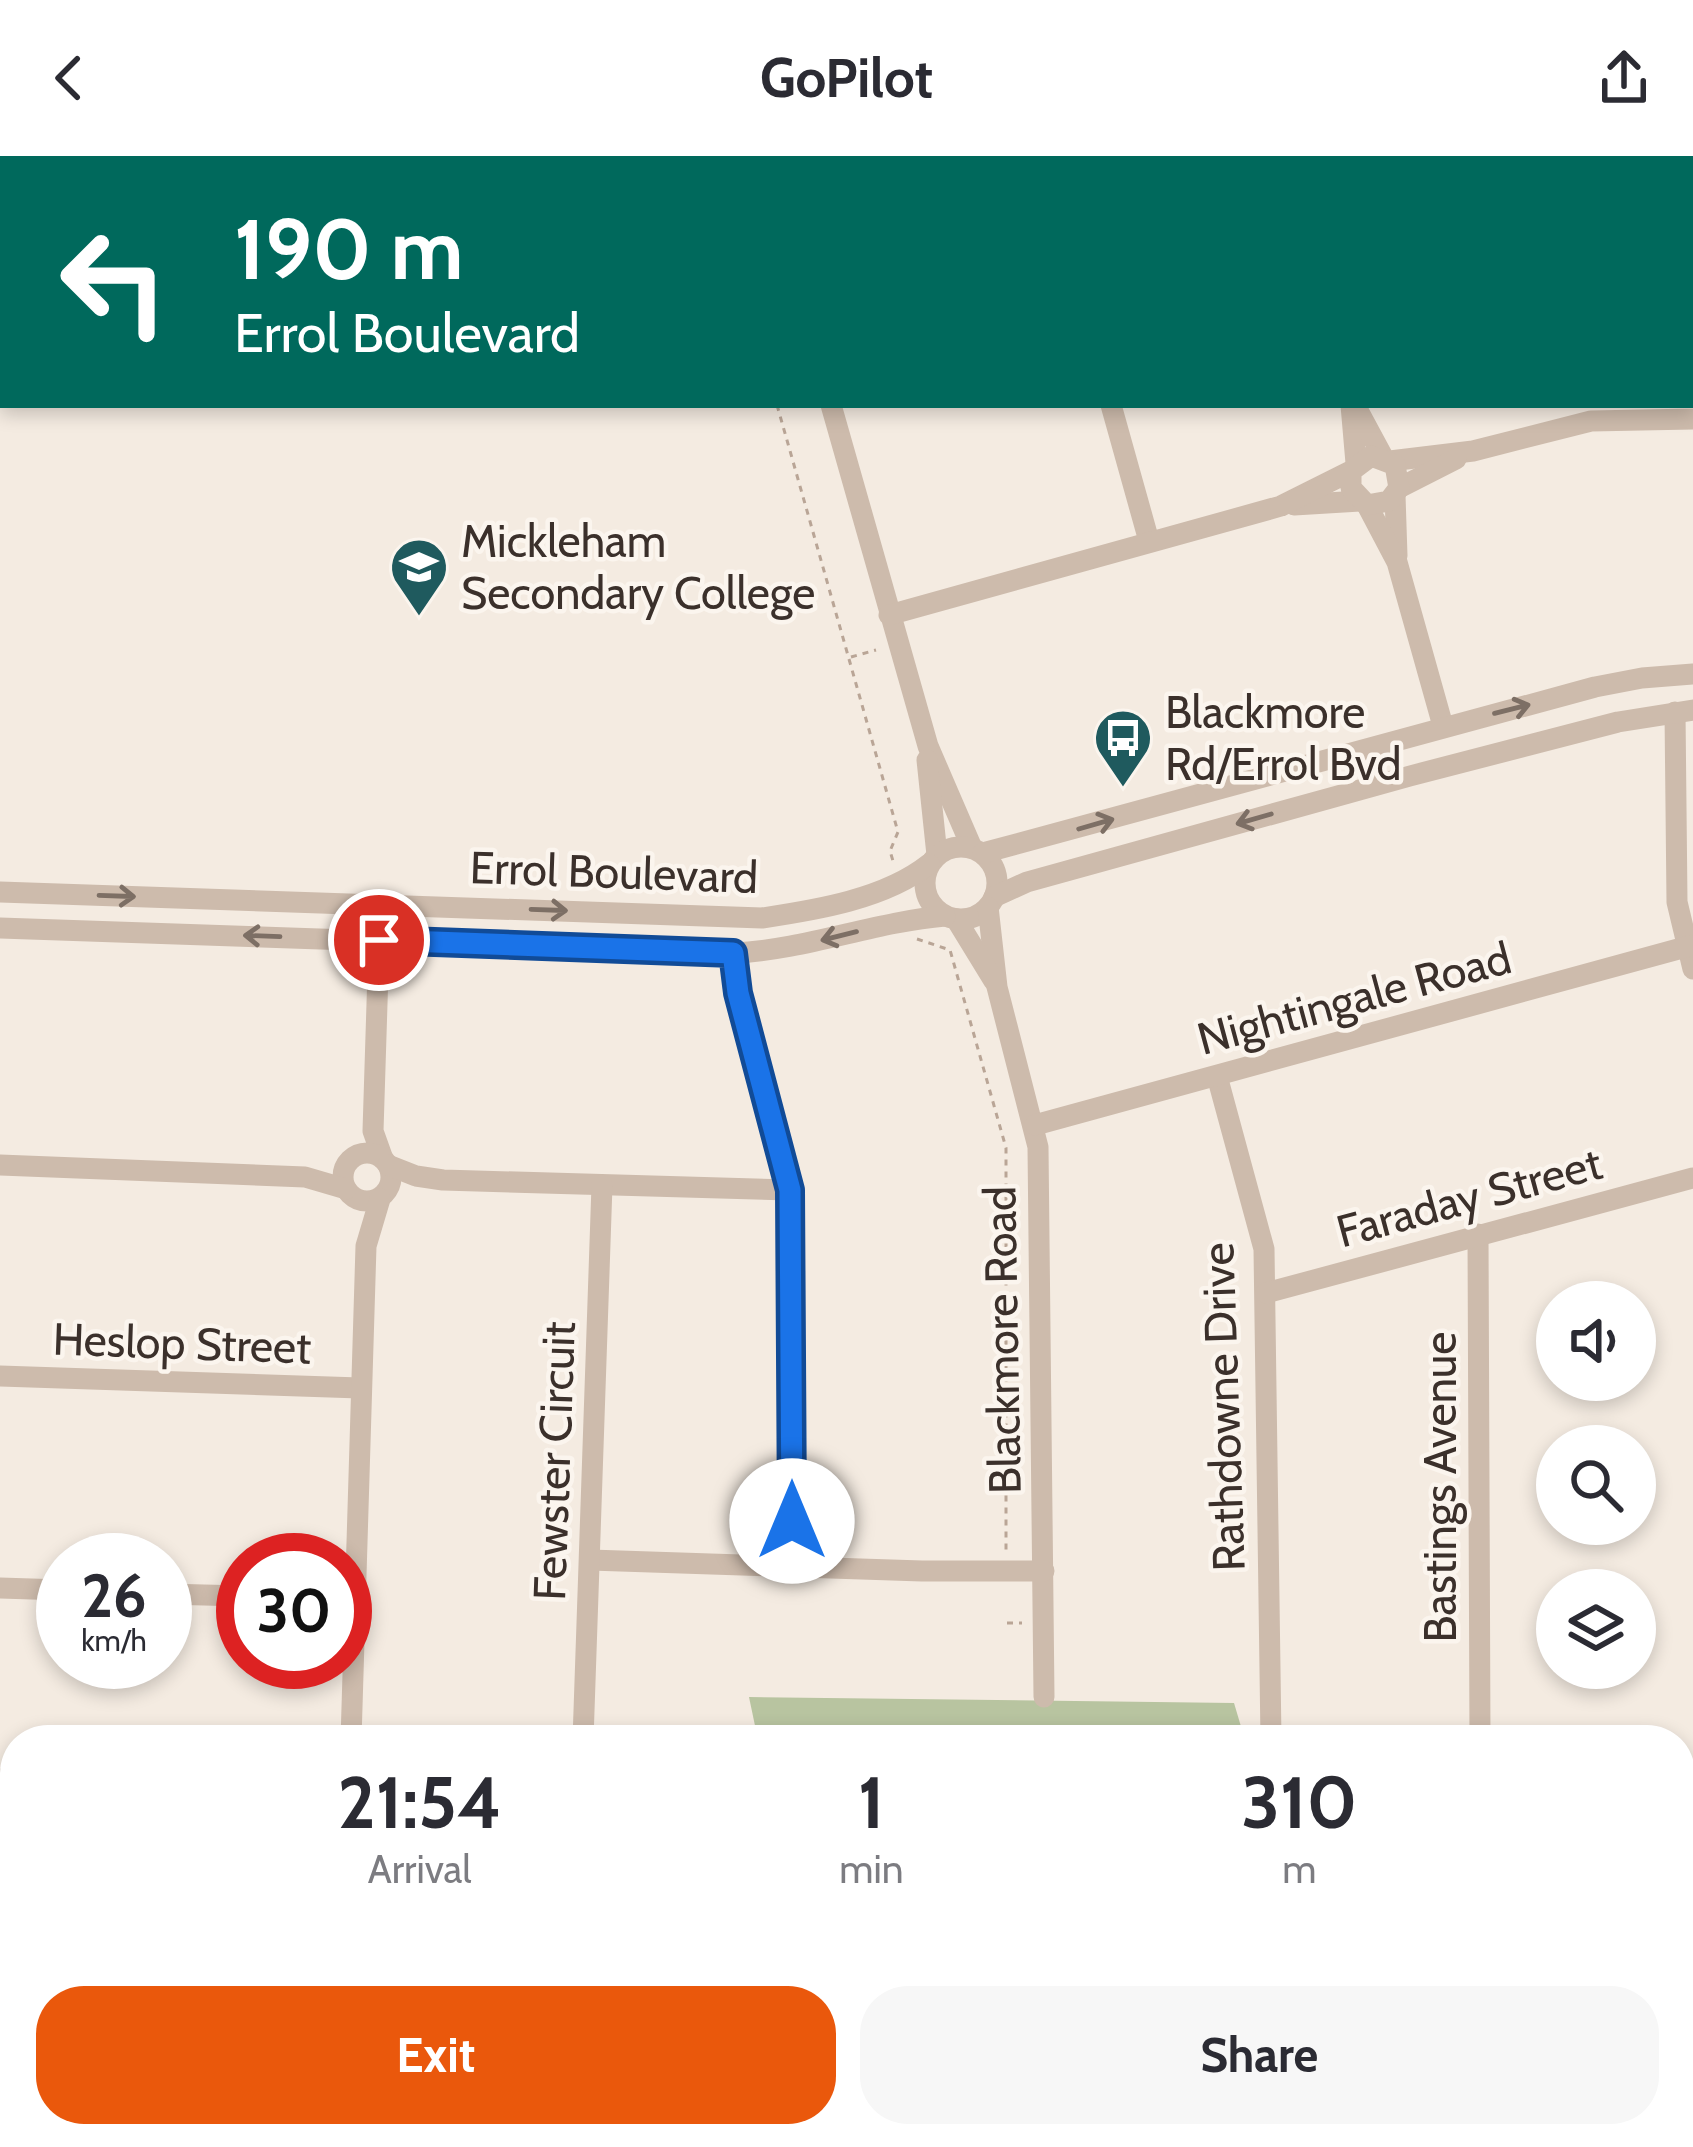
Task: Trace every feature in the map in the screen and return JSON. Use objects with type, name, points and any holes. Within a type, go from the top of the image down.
[{"type":"street","points":[[832,408],[928,746],[977,850],[996,874],[991,902]]},
{"type":"street","points":[[1112,408],[1149,541]]},
{"type":"street","points":[[1353,408],[1351,488],[1397,562],[1443,726]]},
{"type":"street","points":[[1355,408],[1399,472],[1397,562]]},
{"type":"street","points":[[1281,506],[1371,455],[1387,459],[1473,452],[1591,421],[1693,419]]},
{"type":"street","points":[[889,615],[1281,506],[1382,505],[1397,492],[1473,452]]},
{"type":"street","points":[[933,859],[959,846],[977,850],[1594,687],[1693,674]]},
{"type":"street","points":[[928,746],[933,859],[925,876],[928,900],[950,917],[968,919],[1027,882],[1411,776],[1684,711],[1677,902],[1691,954]]},
{"type":"street","name":"Errol Boulevard","points":[[0,892],[761,918],[834,903],[899,882],[933,859]]},
{"type":"street","name":"Blackmore Road","points":[[991,902],[997,987],[1035,1125],[1045,1696]]},
{"type":"street","name":"Errol Boulevard","points":[[0,928],[733,953],[796,947],[910,919],[950,917]]},
{"type":"street","name":"Blackmore Road","points":[[950,917],[997,987]]},
{"type":"street","points":[[366,1246],[392,1180],[373,1131],[379,940]]},
{"type":"street","points":[[733,953],[738,993],[790,1190],[792,1565]]},
{"type":"street","name":"Nightingale Road","points":[[1035,1125],[1691,954]]},
{"type":"street","name":"Rathdowne Drive","points":[[1217,1076],[1264,1249],[1271,1725]]},
{"type":"street","points":[[353,1533],[366,1246],[363,1222],[343,1172],[366,1129],[374,1093]]},
{"type":"street","points":[[305,1177],[368,1153],[416,1176],[443,1180],[790,1190]]},
{"type":"street","points":[[0,1165],[305,1177],[364,1202],[416,1182],[443,1180]]},
{"type":"street","name":"Faraday Street","points":[[1266,1293],[1693,1178]]},
{"type":"street","name":"Fewster Circuit","points":[[585,1725],[602,1186]]},
{"type":"street","name":"Bastings Avenue","points":[[1478,1234],[1480,1725]]},
{"type":"street","name":"Heslop Street","points":[[0,1376],[361,1388]]},
{"type":"street","points":[[590,1561],[1044,1570]]},
{"type":"street","points":[[0,1588],[36,1589]]},
{"type":"street","points":[[351,1689],[351,1725]]},
{"type":"path","points":[[778,408],[898,832],[890,851],[899,882]]},
{"type":"path","points":[[849,657],[898,644]]},
{"type":"path","points":[[910,919],[919,942],[950,950],[1006,1148],[1006,1570]]},
{"type":"green space","points":[[749,1697],[1234,1703],[1241,1725],[755,1725]]},
{"type":"place","name":"Mickleham Secondary College","points":[[419,618]]},
{"type":"place","name":"Blackmore Rd/Errol Bvd","points":[[1123,789]]},
{"type":"route","points":[[379,940],[733,953],[738,993],[790,1190],[792,1521]]}]
